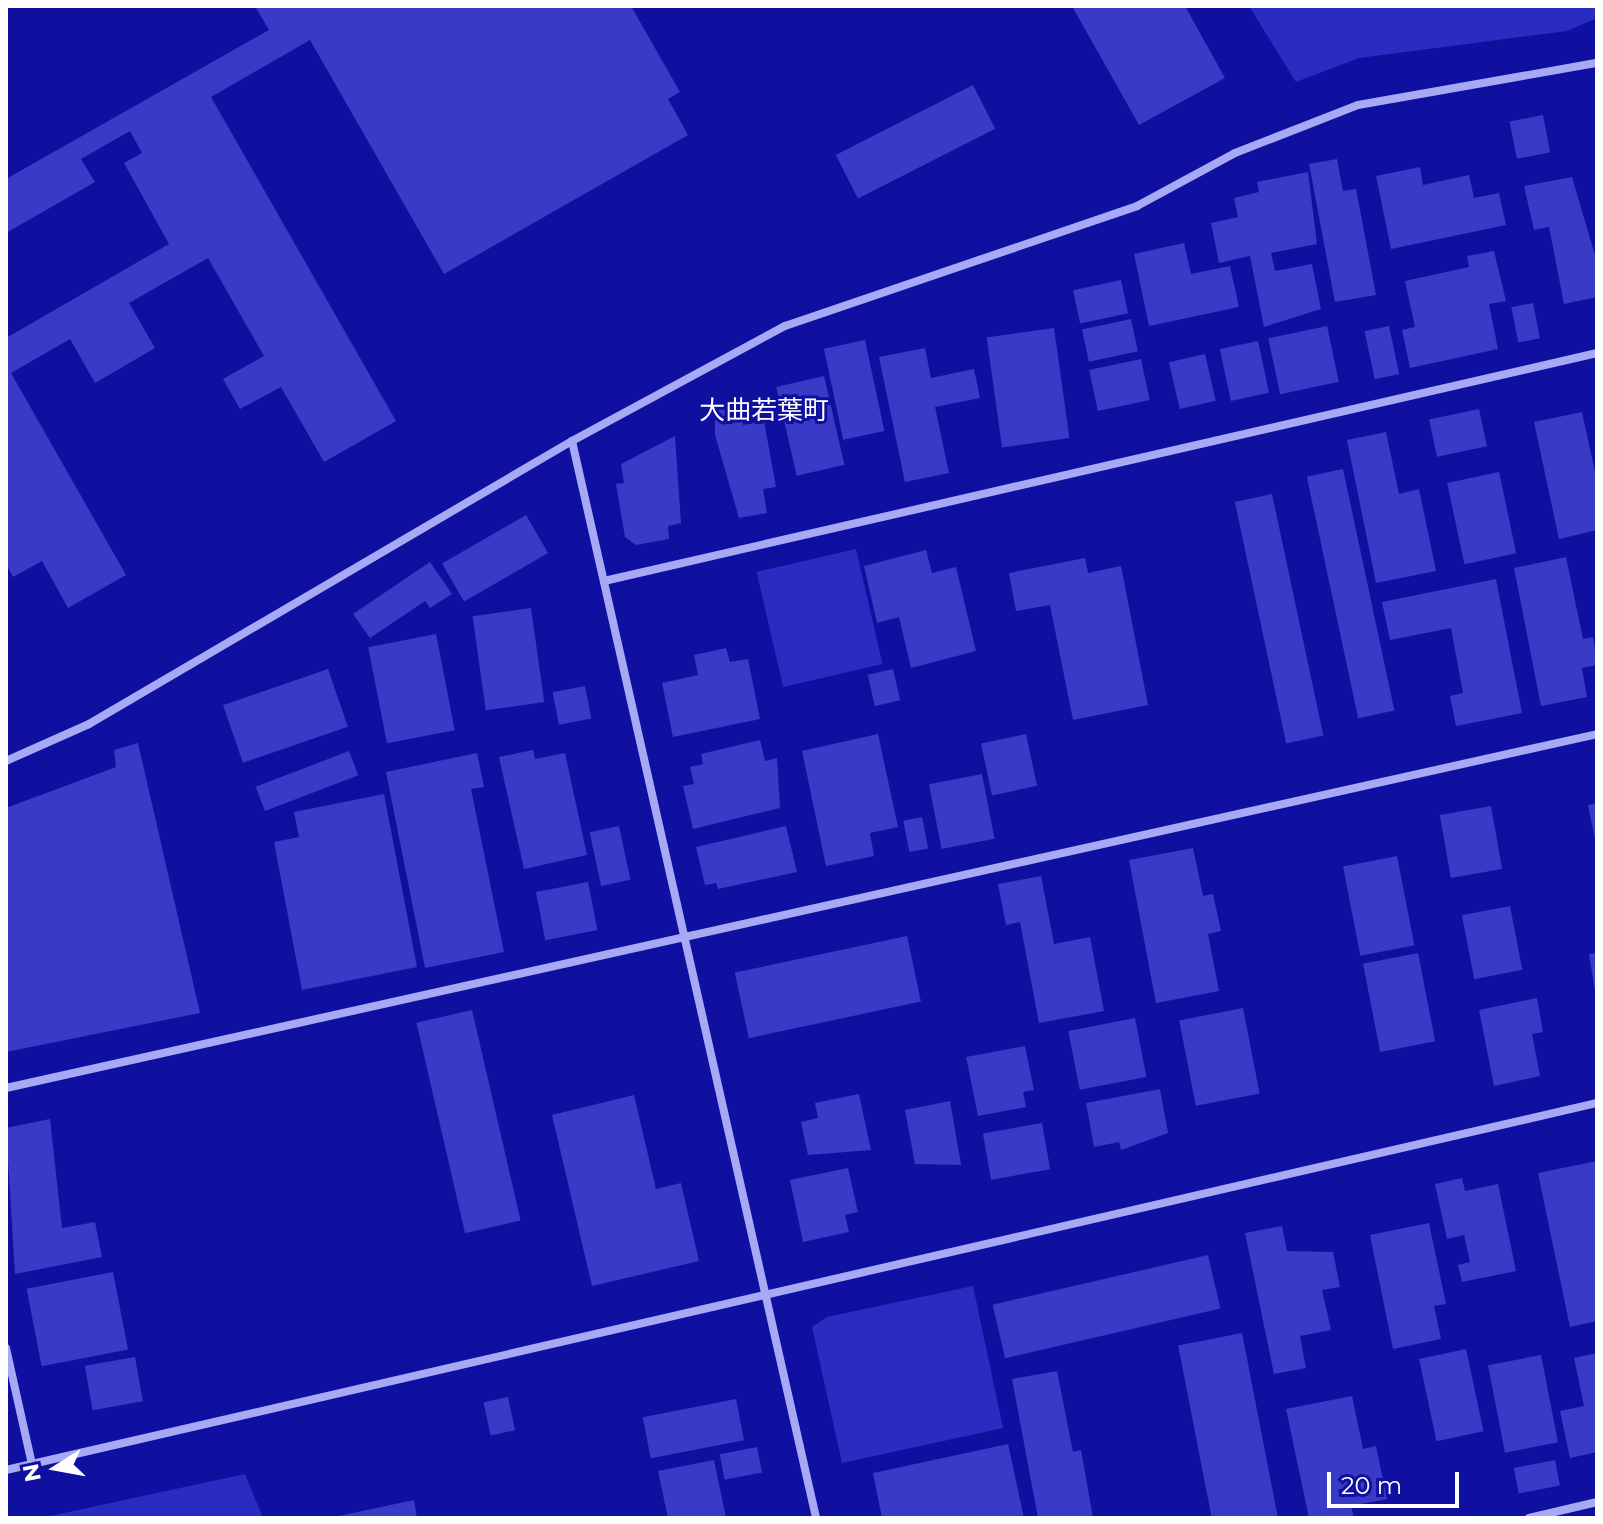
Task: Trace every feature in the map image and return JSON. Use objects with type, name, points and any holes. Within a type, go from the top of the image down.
[{"type":"street","points":[[6,761],[89,724],[572,441],[785,326],[1137,206],[1235,153],[1358,105],[1597,63]]},
{"type":"street","points":[[604,581],[1597,353]]},
{"type":"street","points":[[572,441],[816,1518]]},
{"type":"street","points":[[6,1088],[682,933],[1597,734]]},
{"type":"street","points":[[6,1470],[1597,1103]]},
{"type":"street","points":[[6,1348],[32,1464]]},
{"type":"street","points":[[1529,1518],[1597,1502]]},
{"type":"shaded area","points":[[1249,6],[1597,6],[1597,18],[1567,31],[1359,58],[1296,82]]},
{"type":"shaded area","points":[[856,549],[883,664],[783,687],[757,572]]},
{"type":"shaded area","points":[[973,1286],[1003,1428],[842,1463],[812,1327],[827,1317]]},
{"type":"shaded area","points":[[245,1474],[263,1518],[41,1518]]},
{"type":"building","points":[[255,6],[631,6],[680,92],[668,99],[688,135],[444,274],[310,40],[211,97],[396,421],[324,462],[281,387],[240,409],[223,379],[264,356],[208,258],[129,303],[155,348],[95,383],[70,339],[11,373],[126,575],[68,608],[42,561],[13,577],[6,564],[6,338],[169,244],[124,163],[142,153],[130,131],[81,159],[95,182],[6,233],[6,179],[269,30]]},
{"type":"building","points":[[1072,6],[1185,6],[1225,78],[1139,125]]},
{"type":"building","points":[[973,85],[995,129],[858,199],[836,155]]},
{"type":"building","points":[[1543,115],[1550,152],[1517,159],[1510,121]]},
{"type":"building","points":[[1337,159],[1343,191],[1356,189],[1376,295],[1335,302],[1309,164]]},
{"type":"building","points":[[1420,167],[1423,185],[1469,175],[1474,198],[1499,193],[1506,225],[1391,249],[1376,176]]},
{"type":"building","points":[[1308,172],[1317,244],[1271,253],[1275,271],[1312,264],[1321,309],[1264,327],[1250,256],[1219,263],[1211,223],[1238,217],[1234,198],[1259,192],[1257,182]]},
{"type":"building","points":[[1572,177],[1597,262],[1597,297],[1564,304],[1549,227],[1534,230],[1524,186]]},
{"type":"building","points":[[1184,243],[1191,274],[1230,266],[1239,307],[1149,326],[1134,254]]},
{"type":"building","points":[[1494,251],[1506,301],[1489,304],[1498,349],[1410,368],[1402,330],[1415,327],[1405,281],[1469,267],[1467,256]]},
{"type":"building","points":[[1121,280],[1128,313],[1080,323],[1073,290]]},
{"type":"building","points":[[1533,303],[1540,338],[1518,343],[1511,307]]},
{"type":"building","points":[[1131,319],[1138,351],[1089,362],[1082,329]]},
{"type":"building","points":[[1327,326],[1339,382],[1280,394],[1268,338]]},
{"type":"building","points":[[1389,326],[1399,374],[1375,379],[1365,331]]},
{"type":"building","points":[[1054,328],[1069,438],[1002,447],[987,337]]},
{"type":"building","points":[[865,340],[884,431],[843,440],[824,349]]},
{"type":"building","points":[[1258,341],[1269,393],[1231,401],[1220,349]]},
{"type":"building","points":[[925,348],[931,378],[974,369],[980,398],[935,407],[949,473],[905,482],[879,357]]},
{"type":"building","points":[[1205,354],[1216,401],[1180,409],[1169,362]]},
{"type":"building","points":[[1141,359],[1150,400],[1098,411],[1089,370]]},
{"type":"building","points":[[824,376],[844,465],[797,476],[776,387]]},
{"type":"building","points":[[739,405],[743,425],[764,421],[776,487],[763,489],[767,513],[739,518],[715,435],[715,409]]},
{"type":"building","points":[[1479,409],[1487,446],[1437,457],[1429,420]]},
{"type":"building","points":[[1582,412],[1597,481],[1597,530],[1559,539],[1534,422]]},
{"type":"building","points":[[1386,432],[1399,494],[1419,489],[1436,571],[1376,583],[1347,440]]},
{"type":"building","points":[[675,436],[681,523],[668,526],[669,539],[636,545],[625,537],[616,484],[624,483],[621,464]]},
{"type":"building","points":[[1343,469],[1394,711],[1358,718],[1307,477]]},
{"type":"building","points":[[1499,472],[1516,553],[1464,564],[1447,483]]},
{"type":"building","points":[[1272,494],[1323,736],[1286,744],[1235,502]]},
{"type":"building","points":[[526,515],[548,553],[464,602],[442,564]]},
{"type":"building","points":[[926,550],[932,573],[956,567],[976,651],[911,668],[899,617],[877,623],[864,566]]},
{"type":"building","points":[[1566,557],[1583,639],[1593,637],[1597,665],[1582,668],[1587,697],[1541,706],[1514,568]]},
{"type":"building","points":[[1085,558],[1088,573],[1121,566],[1148,705],[1073,720],[1050,605],[1016,611],[1009,573]]},
{"type":"building","points":[[430,562],[452,594],[430,608],[425,601],[370,638],[353,614]]},
{"type":"building","points":[[1496,579],[1522,713],[1456,726],[1450,696],[1463,693],[1451,628],[1390,640],[1382,602]]},
{"type":"building","points":[[531,608],[544,702],[486,710],[473,616]]},
{"type":"building","points":[[436,634],[455,730],[387,743],[368,647]]},
{"type":"building","points":[[726,648],[730,662],[748,659],[760,719],[673,737],[662,683],[698,675],[694,655]]},
{"type":"building","points":[[328,669],[348,727],[243,763],[223,705]]},
{"type":"building","points":[[893,669],[900,700],[875,706],[868,675]]},
{"type":"building","points":[[585,686],[591,718],[559,725],[553,692]]},
{"type":"building","points":[[878,734],[898,827],[870,833],[874,856],[826,866],[802,751]]},
{"type":"building","points":[[1026,734],[1037,786],[992,795],[981,744]]},
{"type":"building","points":[[760,740],[765,761],[777,758],[780,808],[693,829],[683,786],[694,784],[690,767],[703,764],[701,754]]},
{"type":"building","points":[[138,743],[200,1013],[6,1052],[6,808],[116,767],[114,750]]},
{"type":"building","points":[[533,750],[535,759],[565,753],[587,855],[524,869],[499,757]]},
{"type":"building","points":[[349,751],[358,775],[265,811],[256,787]]},
{"type":"building","points":[[477,753],[484,787],[471,789],[504,952],[425,968],[386,772]]},
{"type":"building","points":[[982,774],[995,839],[942,849],[929,784]]},
{"type":"building","points":[[384,794],[417,967],[302,990],[274,842],[299,837],[294,812]]},
{"type":"building","points":[[1597,803],[1597,843],[1596,844],[1588,805]]},
{"type":"building","points":[[1491,806],[1502,869],[1451,878],[1440,815]]},
{"type":"building","points":[[922,817],[928,848],[909,852],[903,821]]},
{"type":"building","points":[[619,826],[630,880],[601,886],[590,832]]},
{"type":"building","points":[[786,826],[797,872],[718,889],[716,883],[705,885],[696,847]]},
{"type":"building","points":[[1193,848],[1203,896],[1213,894],[1221,931],[1208,934],[1219,991],[1156,1003],[1129,860]]},
{"type":"building","points":[[1397,856],[1414,945],[1360,956],[1343,866]]},
{"type":"building","points":[[1041,876],[1054,944],[1090,937],[1104,1011],[1039,1023],[1020,922],[1006,925],[998,884]]},
{"type":"building","points":[[588,882],[597,930],[545,940],[536,892]]},
{"type":"building","points":[[1510,906],[1522,970],[1474,979],[1462,915]]},
{"type":"building","points":[[907,936],[921,1002],[749,1038],[735,973]]},
{"type":"building","points":[[1418,953],[1435,1041],[1380,1052],[1363,964]]},
{"type":"building","points":[[1597,953],[1597,991],[1595,991],[1589,954]]},
{"type":"building","points":[[1537,998],[1543,1032],[1532,1034],[1540,1076],[1494,1086],[1479,1010]]},
{"type":"building","points":[[1243,1008],[1260,1093],[1196,1106],[1179,1020]]},
{"type":"building","points":[[472,1010],[521,1220],[465,1233],[416,1023]]},
{"type":"building","points":[[1135,1018],[1146,1077],[1080,1090],[1068,1031]]},
{"type":"building","points":[[1025,1046],[1034,1090],[1023,1092],[1026,1107],[978,1116],[966,1057]]},
{"type":"building","points":[[1160,1089],[1168,1133],[1121,1150],[1119,1142],[1094,1147],[1086,1103]]},
{"type":"building","points":[[859,1094],[871,1150],[808,1155],[801,1122],[818,1118],[815,1103]]},
{"type":"building","points":[[634,1095],[656,1189],[681,1183],[699,1261],[592,1286],[552,1115]]},
{"type":"building","points":[[950,1101],[961,1165],[915,1164],[905,1110]]},
{"type":"building","points":[[50,1119],[62,1228],[95,1222],[102,1257],[15,1274],[6,1128]]},
{"type":"building","points":[[1042,1123],[1050,1169],[991,1180],[983,1133]]},
{"type":"building","points":[[1597,1161],[1597,1321],[1570,1327],[1538,1173]]},
{"type":"building","points":[[848,1168],[858,1212],[845,1215],[849,1232],[803,1242],[790,1180]]},
{"type":"building","points":[[1462,1178],[1465,1191],[1498,1184],[1516,1271],[1462,1282],[1458,1265],[1470,1262],[1464,1235],[1447,1239],[1435,1184]]},
{"type":"building","points":[[1429,1223],[1446,1304],[1434,1306],[1441,1339],[1393,1349],[1370,1235]]},
{"type":"building","points":[[1282,1226],[1287,1251],[1333,1252],[1340,1287],[1322,1290],[1331,1330],[1300,1336],[1306,1368],[1274,1374],[1245,1233]]},
{"type":"building","points":[[1208,1255],[1220,1309],[1005,1358],[993,1305]]},
{"type":"building","points":[[113,1272],[128,1350],[42,1366],[27,1289]]},
{"type":"building","points":[[1242,1333],[1278,1518],[1212,1518],[1178,1345]]},
{"type":"building","points":[[1466,1349],[1483,1431],[1437,1441],[1419,1359]]},
{"type":"building","points":[[1597,1353],[1597,1452],[1570,1458],[1560,1411],[1584,1406],[1574,1358]]},
{"type":"building","points":[[1541,1355],[1558,1442],[1505,1453],[1488,1365]]},
{"type":"building","points":[[135,1357],[143,1401],[93,1410],[85,1366]]},
{"type":"building","points":[[1057,1371],[1073,1452],[1081,1450],[1093,1518],[1038,1518],[1012,1379]]},
{"type":"building","points":[[1352,1396],[1363,1449],[1376,1446],[1387,1499],[1351,1506],[1354,1518],[1309,1518],[1286,1409]]},
{"type":"building","points":[[508,1397],[515,1430],[491,1435],[484,1402]]},
{"type":"building","points":[[736,1399],[744,1440],[651,1458],[643,1417]]},
{"type":"building","points":[[1008,1444],[1024,1518],[882,1518],[873,1473]]},
{"type":"building","points":[[757,1447],[762,1473],[725,1480],[720,1454]]},
{"type":"building","points":[[714,1460],[726,1518],[668,1518],[658,1471]]},
{"type":"building","points":[[1555,1460],[1560,1486],[1519,1494],[1514,1468]]},
{"type":"building","points":[[414,1500],[417,1518],[334,1518],[334,1517]]},
{"type":"district","name":"大曲若葉町","points":[[764,411]]}]
